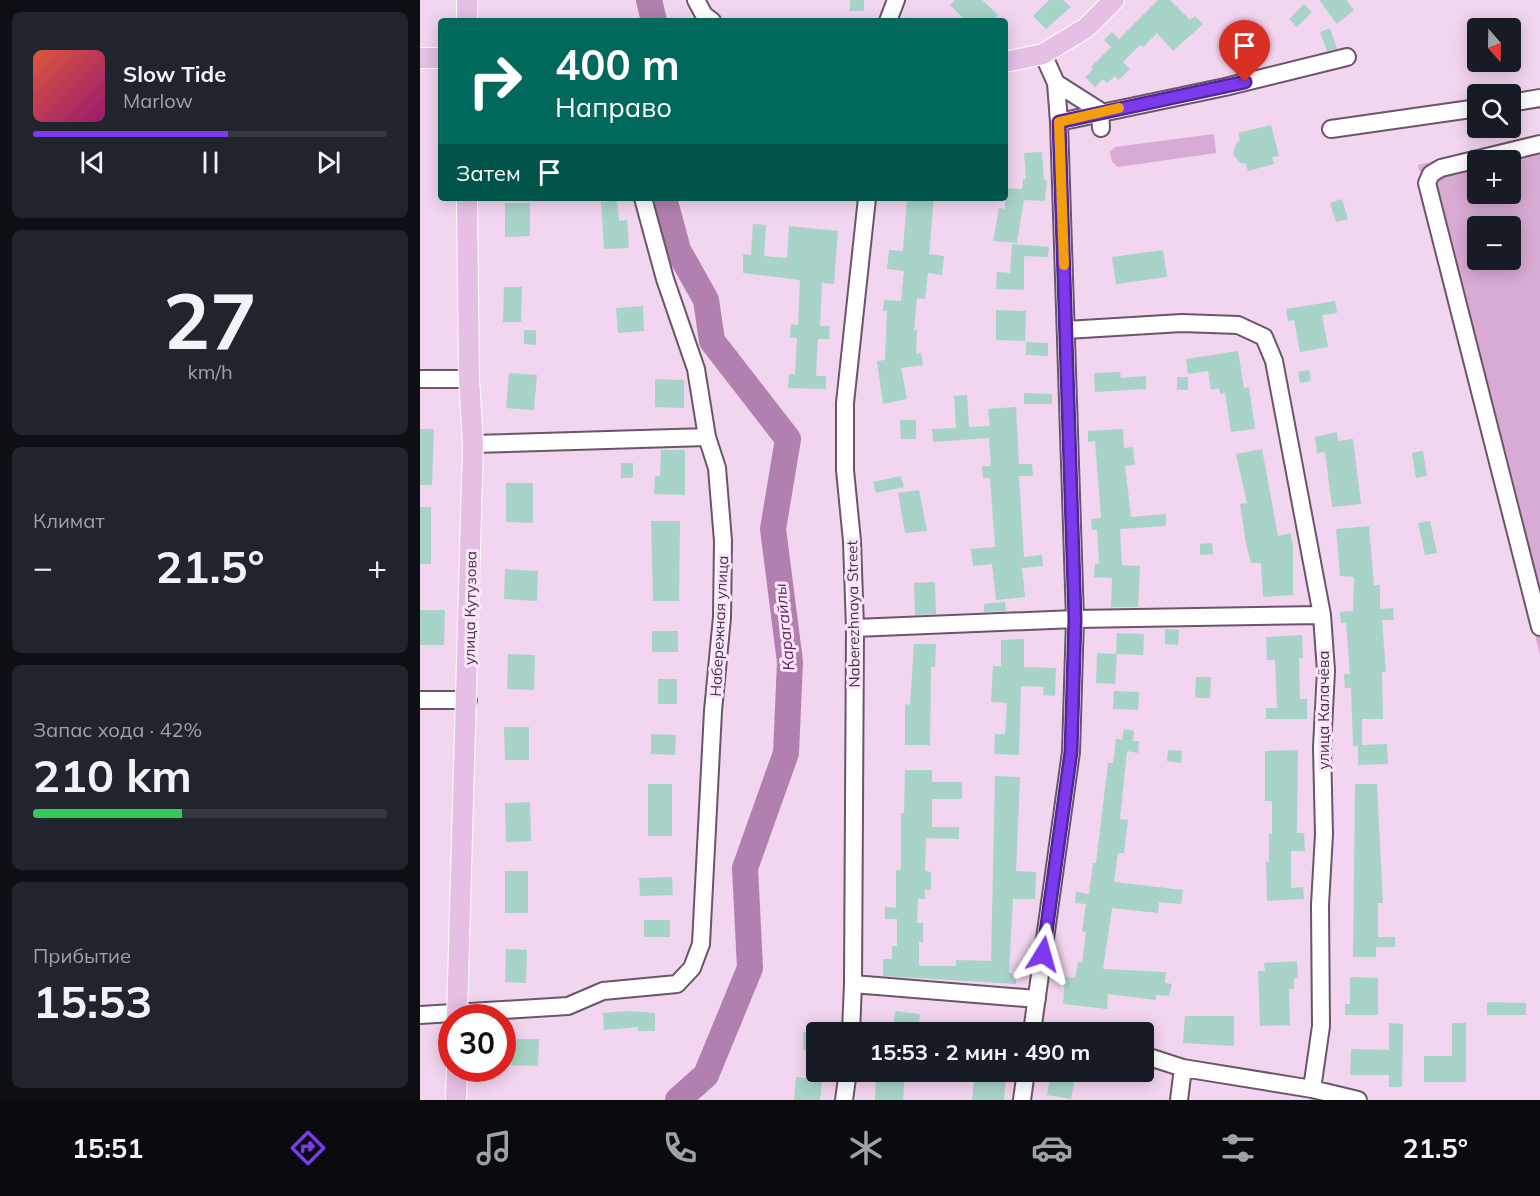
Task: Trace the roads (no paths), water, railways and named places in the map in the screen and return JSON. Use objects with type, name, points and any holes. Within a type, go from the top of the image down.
[{"type":"main road","points":[[467,0],[467,18]]},
{"type":"main road","points":[[1008,61],[1043,54],[1086,28],[1114,0]]},
{"type":"main road","points":[[420,58],[438,58]]},
{"type":"main road","name":"улица Кутузова","points":[[457,1004],[468,700],[473,444],[467,201]]},
{"type":"main road","points":[[456,1100],[457,1082]]},
{"type":"street","points":[[696,0],[708,18]]},
{"type":"street","points":[[889,18],[896,0]]},
{"type":"street","points":[[1035,1022],[1036,999],[1071,752],[1075,619],[1059,122],[1056,84],[1043,54]]},
{"type":"street","points":[[1059,122],[1100,120],[1347,57]]},
{"type":"street","points":[[1056,84],[1100,120]]},
{"type":"street","points":[[1521,101],[1540,98]]},
{"type":"street","points":[[1331,129],[1467,110]]},
{"type":"street","points":[[1540,144],[1441,168],[1431,174],[1427,183],[1540,627]]},
{"type":"street","name":"Набережная улица","points":[[516,1010],[568,1006],[603,991],[677,984],[692,968],[701,944],[713,711],[722,617],[723,531],[717,468],[707,437],[696,369],[665,279],[644,201]]},
{"type":"street","name":"Naberezhnaya Street","points":[[852,1022],[854,984],[855,628],[852,541],[845,470],[846,403],[867,201]]},
{"type":"street","name":"улица Калачёва","points":[[1066,330],[1182,323],[1238,325],[1264,337],[1274,361],[1322,615],[1326,672],[1322,747],[1324,834],[1320,905],[1321,1026],[1312,1089]]},
{"type":"street","points":[[420,380],[470,380]]},
{"type":"street","points":[[473,444],[707,437]]},
{"type":"street","points":[[855,628],[1075,619],[1322,615]]},
{"type":"street","points":[[420,700],[468,700]]},
{"type":"street","points":[[854,984],[1036,999]]},
{"type":"street","points":[[420,1015],[438,1015]]},
{"type":"street","points":[[1154,1059],[1183,1068],[1312,1089],[1358,1100]]},
{"type":"street","points":[[1179,1100],[1183,1068]]},
{"type":"street","points":[[844,1100],[846,1082]]},
{"type":"street","points":[[1022,1100],[1024,1082]]},
{"type":"waterway","name":"Карагайлы","points":[[649,0],[653,18]]},
{"type":"waterway","name":"Карагайлы","points":[[665,201],[678,250],[706,300],[712,341],[788,439],[773,529],[790,662],[786,753],[745,868],[750,968],[706,1075],[678,1100]]}]
